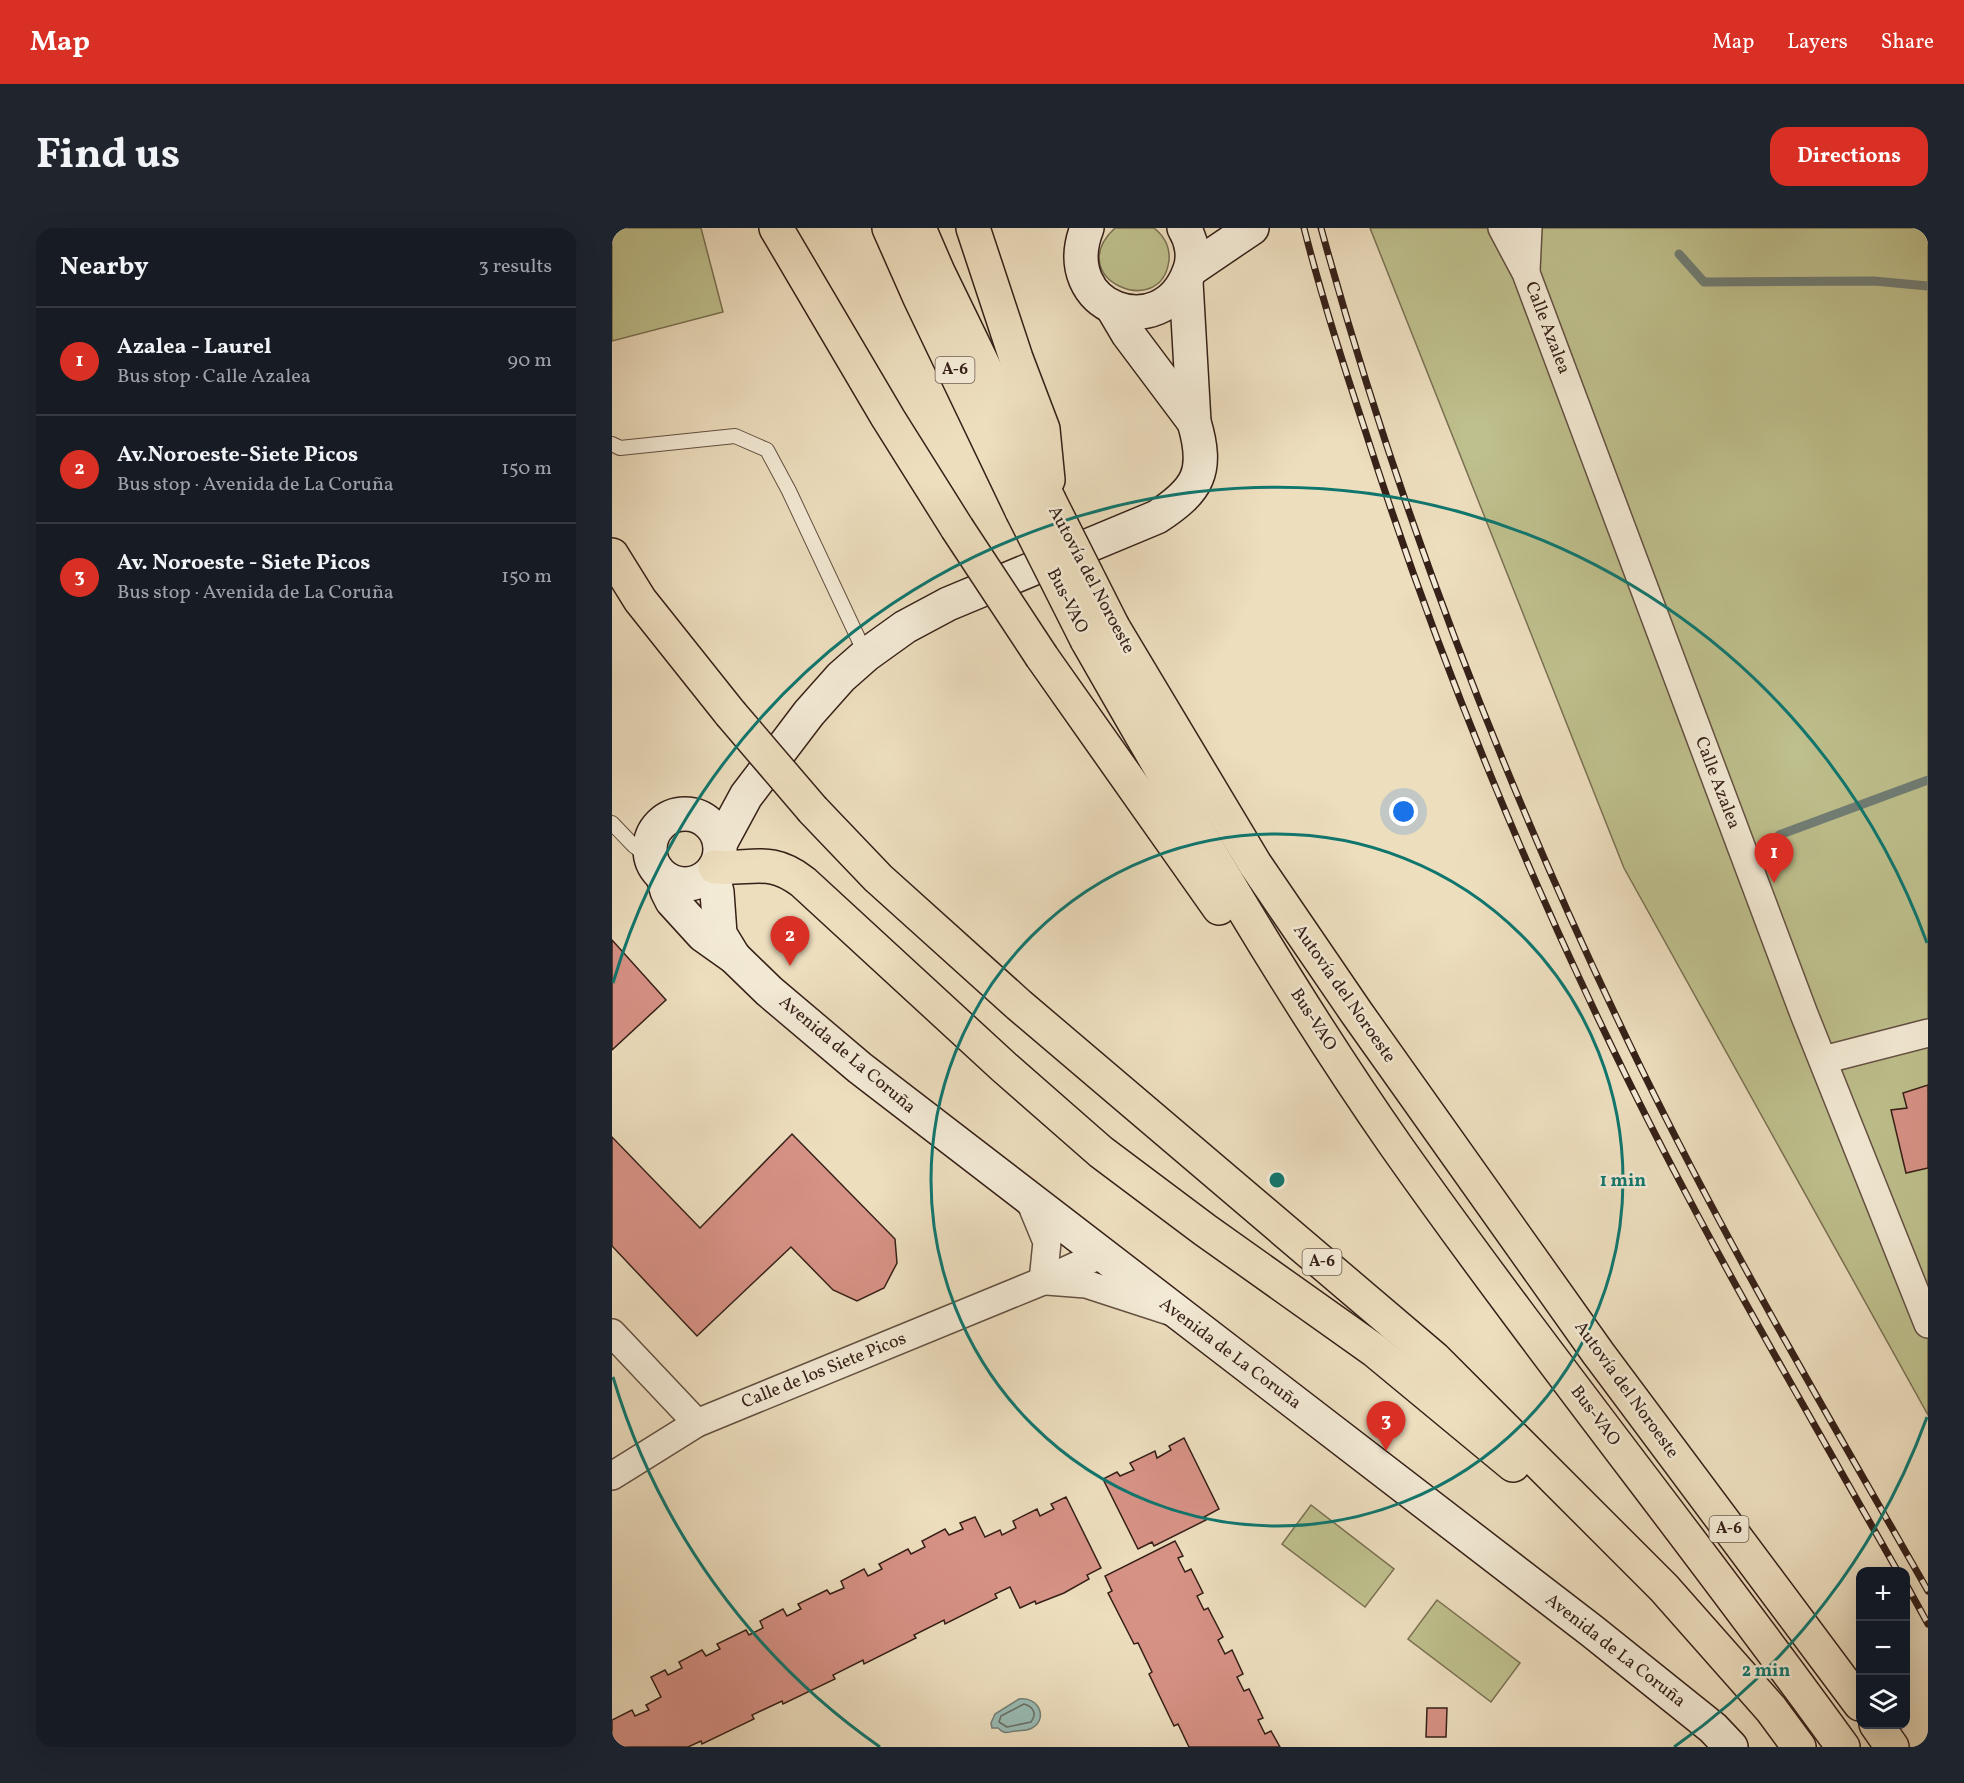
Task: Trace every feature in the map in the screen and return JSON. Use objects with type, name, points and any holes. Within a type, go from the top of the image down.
[{"type":"highway","points":[[776,228],[882,408],[1042,657],[1241,938],[1396,1145]]},
{"type":"highway","name":"Bus-VAO","points":[[889,228],[1036,506],[1211,857],[1275,962],[1396,1145],[1587,1406],[1843,1747]]},
{"type":"highway","name":"Autovía del Noroeste","points":[[919,228],[1036,506]]},
{"type":"highway","points":[[973,228],[1016,358],[1043,429],[1036,506]]},
{"type":"highway","name":"A-6","points":[[612,555],[640,600],[730,712],[813,810],[878,878],[1019,1005],[1434,1358],[1664,1588],[1771,1709],[1799,1747]]},
{"type":"highway","name":"Autovía del Noroeste","points":[[1100,633],[1356,1012],[1598,1353],[1856,1699]]},
{"type":"highway","points":[[716,861],[734,869],[756,864],[793,874],[1004,1067],[1101,1152],[1374,1350],[1508,1460],[1582,1525],[1636,1561]]},
{"type":"highway","points":[[1879,1729],[1893,1747]]},
{"type":"street","points":[[1087,228],[1080,246],[1080,264],[1086,281],[1096,296],[1112,307],[1140,312],[1167,303],[1178,294],[1188,276],[1252,228]]},
{"type":"street","points":[[716,861],[714,830],[706,821],[685,814],[674,816],[657,828],[650,848],[657,867],[671,882],[689,884],[706,877],[716,861],[746,796],[841,676],[866,655],[905,627],[948,604],[1157,517],[1178,503],[1192,489],[1201,458],[1200,440],[1194,422],[1188,276],[1192,249],[1184,228]]},
{"type":"street","name":"Calle Azalea","points":[[1502,228],[1526,273],[1823,1060],[1928,1324]]},
{"type":"street","name":"Calle Azalea","points":[[1526,273],[1528,228]]},
{"type":"street","points":[[1112,307],[1128,334],[1194,422]]},
{"type":"street","points":[[695,816],[721,808],[746,796]]},
{"type":"street","name":"Avenida de La Coruña","points":[[716,861],[720,933],[734,957]]},
{"type":"street","name":"Avenida de La Coruña","points":[[657,867],[672,901],[703,935],[734,957],[769,991],[860,1068],[1100,1255],[1592,1631],[1713,1728],[1731,1747]]},
{"type":"street","points":[[1823,1060],[1928,1033]]},
{"type":"street","points":[[1030,1201],[1047,1242],[1043,1281]]},
{"type":"street","name":"Calle de los Siete Picos","points":[[612,1476],[697,1424],[1043,1281],[1100,1255]]},
{"type":"street","name":"Calle de los Siete Picos","points":[[1043,1281],[1086,1284],[1176,1313]]},
{"type":"street","points":[[612,1333],[697,1424]]},
{"type":"lane","points":[[612,444],[620,448],[735,436],[767,450],[789,491],[866,655]]},
{"type":"lane","points":[[612,823],[657,867]]},
{"type":"green space","points":[[612,228],[701,228],[723,312],[612,341]]},
{"type":"green space","points":[[1115,228],[1154,228],[1163,238],[1169,260],[1162,278],[1150,288],[1135,290],[1119,286],[1107,276],[1100,263],[1102,246]]},
{"type":"green space","points":[[1370,228],[1928,228],[1928,1415],[1624,868]]},
{"type":"green space","points":[[1311,1505],[1394,1569],[1365,1607],[1282,1544]]},
{"type":"green space","points":[[1437,1600],[1520,1663],[1491,1702],[1408,1639]]},
{"type":"water","points":[[1019,1699],[1032,1701],[1037,1705],[1040,1715],[1036,1725],[1028,1730],[1006,1732],[992,1728],[991,1723],[995,1714]]},
{"type":"building","points":[[612,940],[666,1000],[612,1050]]},
{"type":"building","points":[[1928,1085],[1928,1168],[1906,1173],[1891,1110],[1907,1108],[1903,1093]]},
{"type":"building","points":[[792,1134],[895,1239],[897,1263],[884,1288],[857,1301],[833,1290],[791,1247],[697,1336],[612,1246],[612,1137],[700,1228]]},
{"type":"building","points":[[1184,1438],[1219,1509],[1204,1517],[1206,1520],[1154,1546],[1152,1542],[1138,1549],[1103,1479],[1117,1472],[1120,1476],[1134,1470],[1130,1463],[1155,1451],[1157,1458],[1171,1450],[1169,1446]]},
{"type":"building","points":[[1066,1497],[1101,1568],[1087,1575],[1089,1579],[1064,1593],[1020,1608],[1010,1587],[995,1594],[997,1598],[945,1624],[944,1620],[914,1635],[916,1638],[864,1664],[863,1660],[833,1675],[835,1679],[783,1704],[782,1701],[752,1715],[754,1719],[702,1744],[701,1741],[688,1747],[612,1747],[612,1720],[632,1710],[635,1716],[649,1710],[646,1705],[661,1697],[651,1677],[665,1670],[668,1675],[682,1668],[679,1662],[702,1650],[706,1656],[720,1649],[717,1644],[746,1630],[749,1635],[763,1628],[760,1621],[783,1609],[787,1616],[801,1609],[798,1604],[827,1590],[830,1594],[844,1588],[841,1581],[864,1569],[868,1576],[882,1569],[879,1564],[908,1549],[911,1554],[925,1547],[922,1541],[945,1529],[949,1535],[963,1529],[960,1523],[975,1517],[985,1537],[1000,1530],[1002,1535],[1016,1528],[1013,1521],[1037,1509],[1040,1516],[1054,1509],[1051,1504]]},
{"type":"building","points":[[1175,1541],[1183,1556],[1178,1558],[1185,1572],[1191,1569],[1203,1593],[1197,1596],[1204,1610],[1208,1608],[1223,1637],[1218,1640],[1225,1654],[1232,1650],[1243,1674],[1237,1677],[1244,1691],[1249,1689],[1263,1718],[1258,1720],[1265,1734],[1271,1731],[1280,1747],[1189,1747],[1178,1724],[1174,1726],[1149,1674],[1152,1672],[1138,1643],[1134,1644],[1108,1593],[1112,1591],[1105,1576]]},
{"type":"building","points":[[1427,1708],[1447,1708],[1446,1737],[1426,1737]]},
{"type":"waterway","points":[[1679,254],[1704,282],[1874,281],[1928,286]]},
{"type":"waterway","points":[[1779,835],[1928,780]]},
{"type":"railway","points":[[1304,228],[1340,353],[1420,593],[1483,757],[1552,919],[1627,1078],[1691,1204],[1895,1567]]},
{"type":"railway","points":[[1321,228],[1352,337],[1423,551],[1462,657],[1547,865],[1675,1136],[1781,1333],[1928,1591]]},
{"type":"railway","points":[[1910,1591],[1928,1624]]},
{"type":"place","name":"Azalea - Laurel","points":[[1774,883]]},
{"type":"place","name":"Av.Noroeste-Siete Picos","points":[[790,966]]},
{"type":"place","name":"Av. Noroeste - Siete Picos","points":[[1386,1451]]}]
